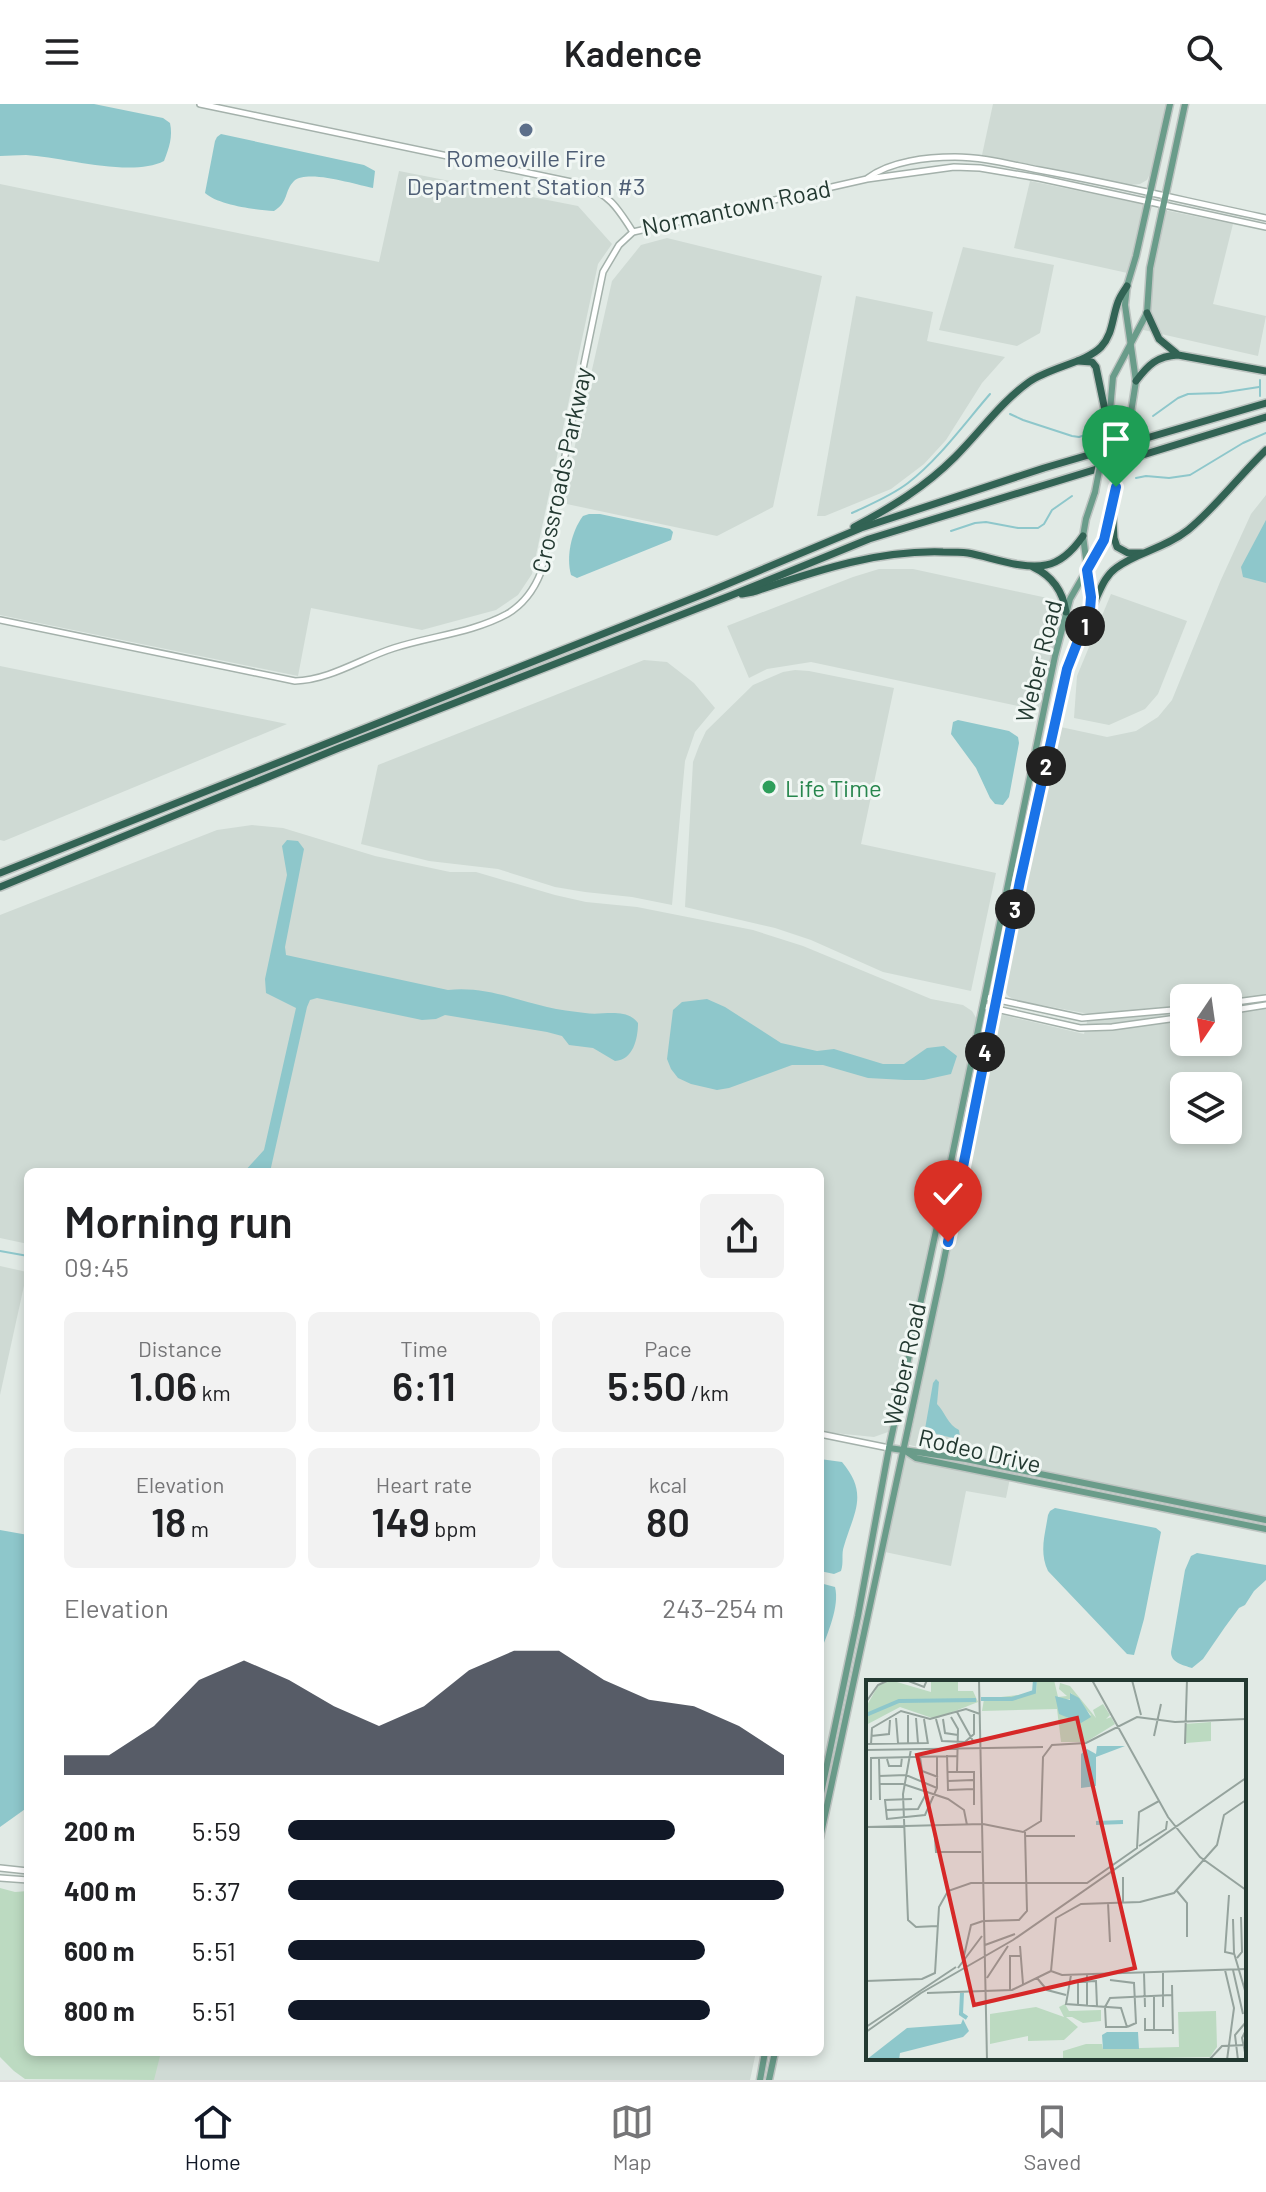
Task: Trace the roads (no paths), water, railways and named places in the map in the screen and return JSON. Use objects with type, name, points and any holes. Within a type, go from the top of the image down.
[{"type":"highway","points":[[706,593],[838,535],[897,504],[930,480],[1026,383],[1096,352],[1111,331],[1118,301],[1127,286]]},
{"type":"highway","points":[[1147,313],[1159,339],[1178,355]]},
{"type":"highway","points":[[1136,381],[1158,358],[1178,355],[1266,371]]},
{"type":"highway","points":[[1072,362],[1092,362],[1096,367],[1108,425]]},
{"type":"highway","points":[[0,873],[706,593],[861,528],[1044,468],[1266,403]]},
{"type":"highway","points":[[0,887],[411,719],[869,539],[1266,417]]},
{"type":"highway","points":[[1090,610],[1108,576],[1117,567],[1166,545],[1199,521],[1266,450]]},
{"type":"highway","points":[[1112,504],[1117,547],[1128,553],[1152,551]]},
{"type":"highway","points":[[732,595],[753,592],[826,568],[911,552],[965,553],[1044,566],[1074,549],[1083,536]]},
{"type":"highway","points":[[1031,566],[1055,583],[1066,612]]},
{"type":"main road","name":"Weber Road","points":[[824,1779],[889,1448],[1055,656],[1074,590],[1104,540],[1116,487],[1136,381],[1125,305],[1127,286],[1170,104]]},
{"type":"main road","name":"Weber Road","points":[[824,1820],[1067,669],[1090,610],[1083,536],[1108,425],[1113,377],[1147,313],[1150,268],[1185,104]]},
{"type":"main road","points":[[889,1448],[904,1451]]},
{"type":"main road","name":"Rodeo Drive","points":[[904,1451],[977,1461],[1266,1520]]},
{"type":"main road","name":"Rodeo Drive","points":[[904,1451],[916,1458],[1266,1529]]},
{"type":"main road","points":[[760,2080],[764,2056]]},
{"type":"main road","points":[[769,2080],[774,2056]]},
{"type":"street","name":"Normantown Road","points":[[200,104],[581,184],[599,191],[610,200],[633,232],[867,179],[954,167],[980,168],[1266,227]]},
{"type":"street","name":"Normantown Road","points":[[867,179],[879,170],[924,160],[956,157],[982,159],[1266,218]]},
{"type":"street","name":"Crossroads Parkway","points":[[0,620],[302,681],[319,678],[391,649],[453,634],[516,608],[529,596],[541,572],[603,272],[619,245],[633,232]]},
{"type":"street","points":[[985,997],[1082,1018],[1170,1010]]},
{"type":"street","points":[[1242,1001],[1266,998]]},
{"type":"street","points":[[1242,1009],[1266,1005]]},
{"type":"street","points":[[983,1006],[1080,1028],[1170,1019]]},
{"type":"street","points":[[824,1435],[889,1448]]},
{"type":"street","points":[[0,1868],[24,1871]]},
{"type":"street","points":[[0,1878],[24,1880]]},
{"type":"water","points":[[0,104],[94,104],[163,118],[170,123],[170,142],[164,161],[134,168],[26,155],[0,156]]},
{"type":"water","points":[[221,134],[364,165],[375,171],[373,188],[310,177],[294,181],[282,204],[274,211],[219,201],[205,193],[215,141]]},
{"type":"water","points":[[589,514],[670,529],[673,532],[671,540],[577,578],[571,575],[571,545],[579,522]]},
{"type":"water","points":[[1266,520],[1266,583],[1243,577],[1241,567]]},
{"type":"water","points":[[958,720],[1009,731],[1018,737],[1009,797],[1003,805],[995,804],[990,798],[976,768],[951,734],[953,722]]},
{"type":"water","points":[[287,840],[298,841],[304,849],[286,955],[448,990],[486,992],[592,1014],[627,1015],[638,1023],[630,1053],[615,1061],[593,1048],[569,1045],[562,1036],[547,1032],[445,1015],[422,1020],[317,998],[310,1000],[271,1168],[248,1168],[264,1150],[296,1008],[266,993],[265,979],[287,875],[282,846]]},
{"type":"water","points":[[707,999],[781,1043],[817,1051],[834,1049],[883,1064],[904,1064],[927,1048],[944,1046],[957,1056],[951,1074],[924,1080],[868,1078],[823,1065],[792,1065],[717,1090],[678,1078],[667,1059],[673,1010],[682,1002]]},
{"type":"water","points":[[936,1379],[939,1382],[937,1404],[959,1430],[960,1437],[953,1438],[925,1429]]},
{"type":"water","points":[[824,1460],[842,1462],[850,1473],[857,1494],[855,1513],[843,1549],[841,1571],[834,1574],[824,1572]]},
{"type":"water","points":[[1055,1508],[1156,1528],[1161,1532],[1134,1655],[1127,1654],[1048,1571],[1044,1543],[1048,1515]]},
{"type":"water","points":[[0,1530],[24,1534],[24,1810],[0,1827]]},
{"type":"water","points":[[1197,1553],[1266,1565],[1266,1580],[1239,1608],[1203,1659],[1192,1668],[1175,1661],[1171,1652],[1185,1570],[1191,1556]]},
{"type":"water","points":[[824,1584],[835,1587],[836,1603],[824,1643]]},
{"type":"waterway","points":[[1260,380],[1260,396]]},
{"type":"waterway","points":[[1153,416],[1188,394],[1259,387]]},
{"type":"waterway","points":[[852,513],[895,492],[919,474],[990,394]]},
{"type":"waterway","points":[[1010,414],[1072,436],[1088,434]]},
{"type":"waterway","points":[[1136,478],[1190,475],[1266,433]]},
{"type":"waterway","points":[[951,531],[986,522],[1038,528],[1052,510],[1072,496]]},
{"type":"waterway","points":[[0,1251],[24,1255]]},
{"type":"place","name":"Romeoville Fire Department Station #3","points":[[526,130]]},
{"type":"place","name":"Life Time","points":[[769,787]]}]
